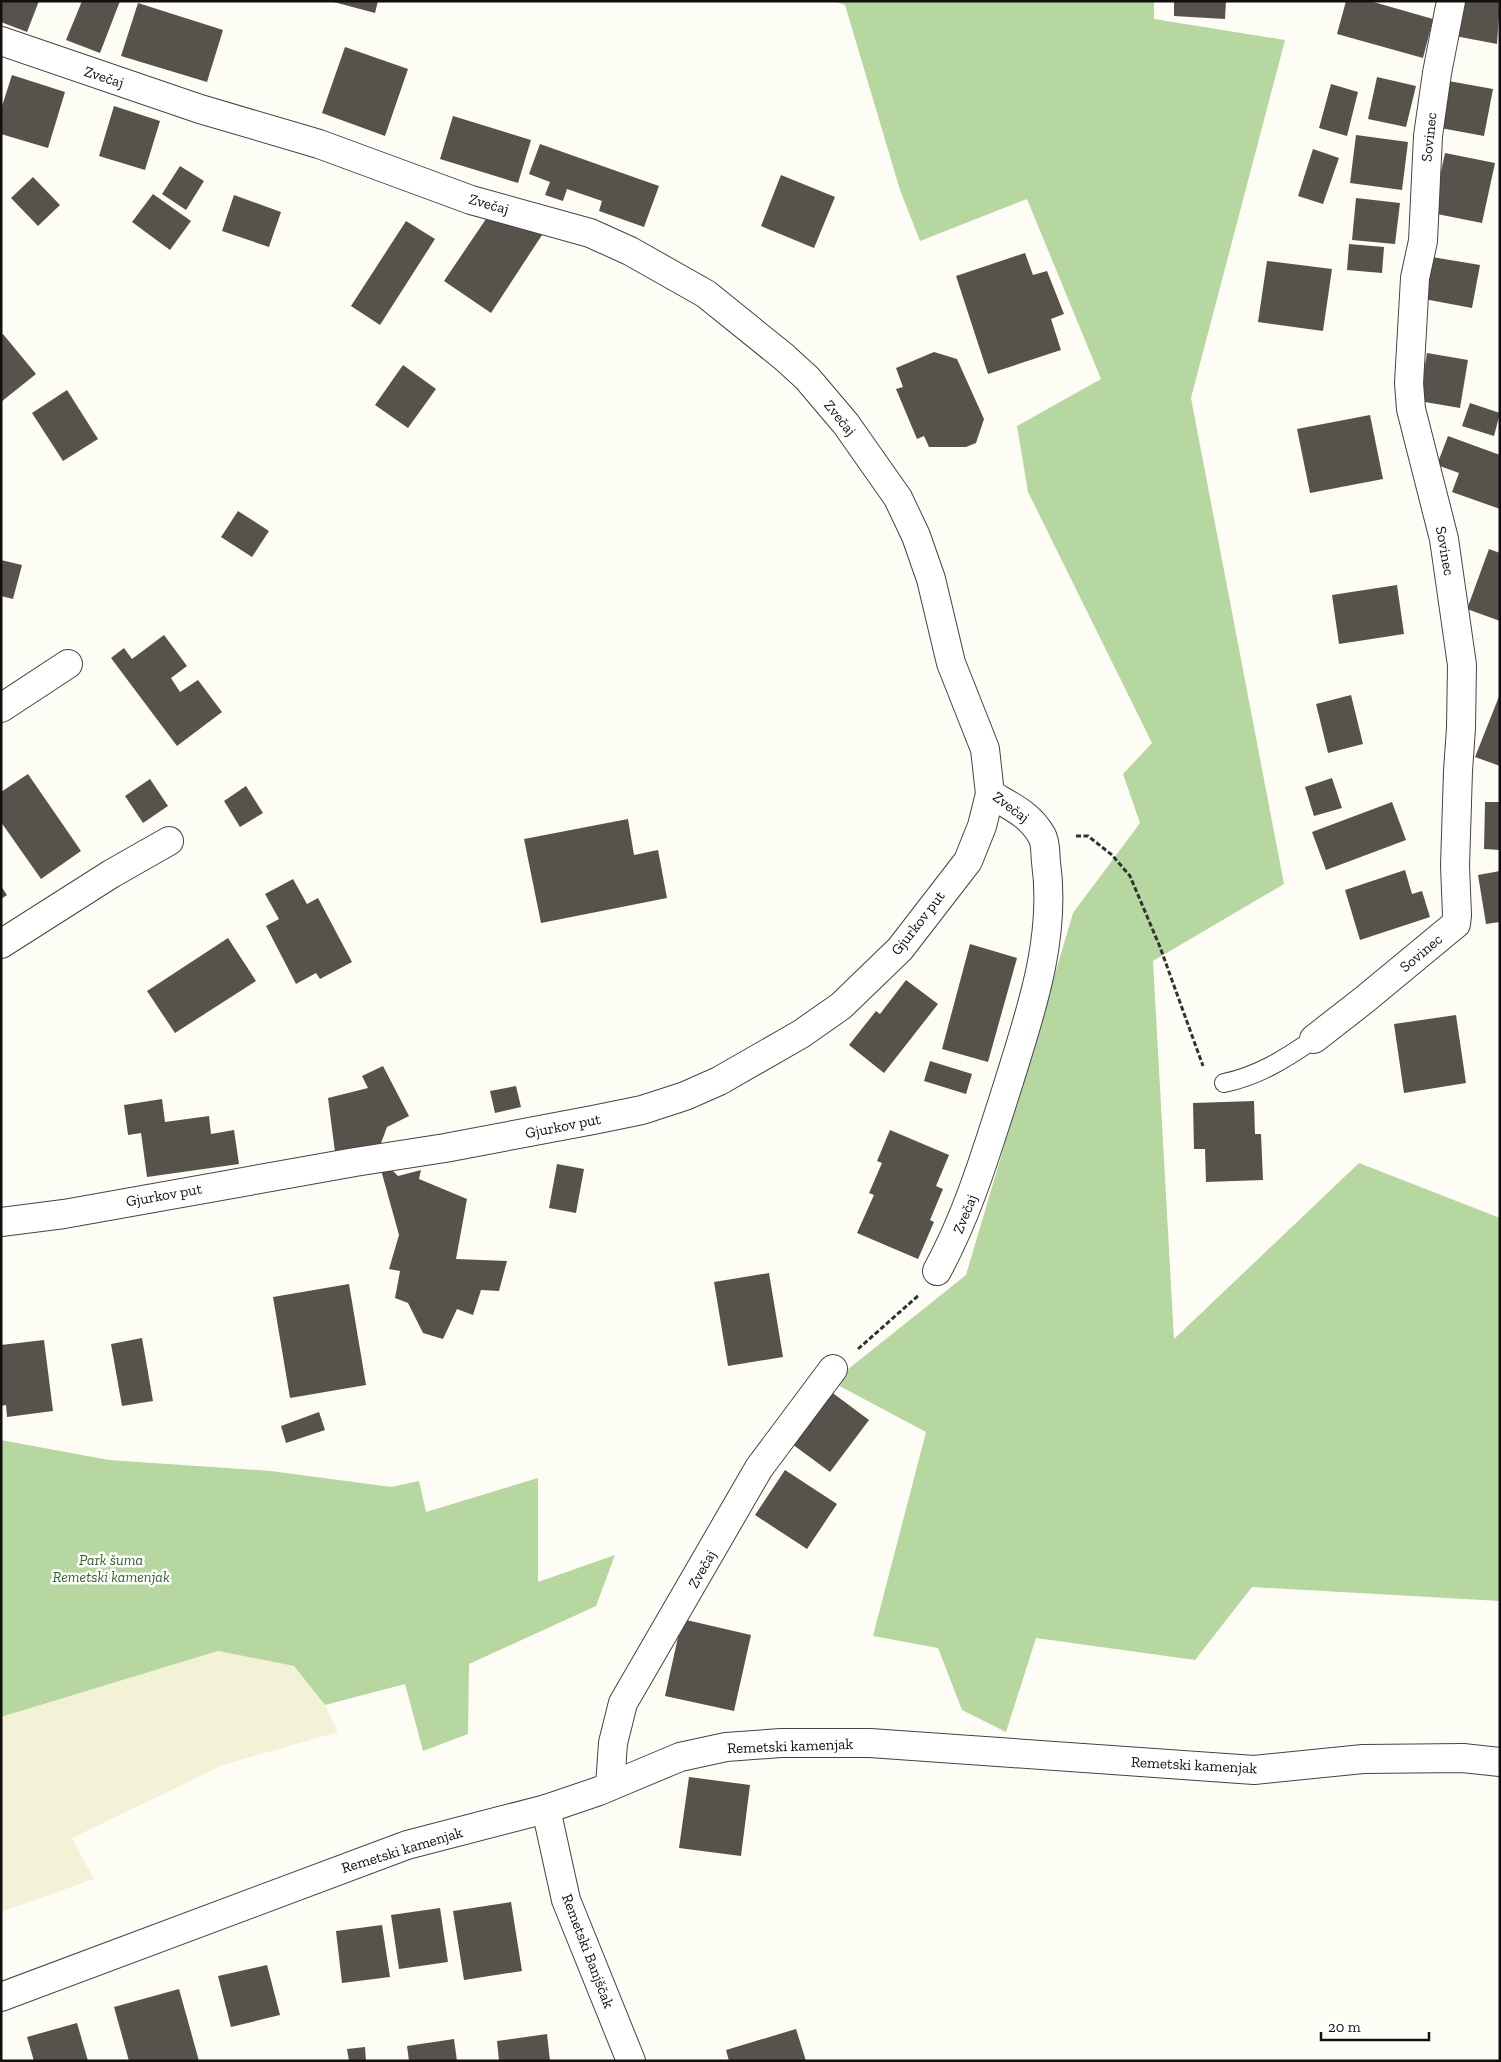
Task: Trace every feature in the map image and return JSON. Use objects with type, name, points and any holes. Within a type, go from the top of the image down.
[{"type":"street","name":"Sovinec","points":[[1314,1038],[1364,1000],[1456,924],[1455,866],[1458,771],[1462,728],[1462,666],[1444,539],[1411,409],[1409,383],[1414,287],[1423,241],[1428,136],[1437,73],[1451,1]]},
{"type":"street","name":"Zvečaj","points":[[1,41],[200,109],[319,144],[470,200],[590,233],[630,250],[706,294],[807,378],[846,424],[898,498],[916,536],[931,578],[951,663],[985,749],[990,794],[1026,815],[1043,837],[1050,891],[1049,919],[1036,987],[1018,1051],[973,1195],[956,1236],[931,1281]]},
{"type":"street","points":[[1,708],[68,664]]},
{"type":"street","name":"Gjurkov put","points":[[1,1222],[64,1214],[529,1133],[642,1110],[711,1085],[801,1034],[841,1006],[900,949],[968,861],[982,826],[990,794]]},
{"type":"street","points":[[1,944],[111,874],[169,841]]},
{"type":"street","name":"Zvečaj","points":[[610,1786],[613,1743],[623,1703],[759,1468],[833,1369]]},
{"type":"street","name":"Remetski kamenjak","points":[[1,1997],[407,1845],[546,1809],[610,1786],[680,1757],[726,1747],[781,1743],[870,1743],[1254,1770],[1363,1759],[1463,1758],[1500,1762]]},
{"type":"street","name":"Remetski Banjščak","points":[[546,1809],[566,1900],[631,2061]]},
{"type":"lane","points":[[1224,1083],[1245,1079],[1266,1070],[1314,1038]]},
{"type":"path","points":[[1043,837],[1088,836],[1112,855],[1130,876],[1160,947],[1207,1079],[1224,1083]]},
{"type":"path","points":[[833,1369],[889,1324],[931,1281]]},
{"type":"green space","points":[[834,1],[1154,1],[1154,19],[1285,40],[1191,398],[1284,884],[1153,961],[1174,1339],[1359,1163],[1500,1218],[1500,1601],[1252,1587],[1195,1660],[1036,1638],[1006,1732],[962,1710],[938,1648],[873,1636],[926,1432],[832,1382],[966,1275],[1073,913],[1140,823],[1123,774],[1152,743],[1028,492],[1017,426],[1101,379],[1027,199],[920,241],[900,190],[845,5]]},
{"type":"green space","name":"Park šuma Remetski kamenjak","points":[[1,1440],[109,1460],[271,1471],[391,1487],[419,1481],[426,1512],[538,1478],[538,1582],[615,1555],[596,1606],[469,1664],[468,1734],[423,1751],[405,1684],[325,1705],[294,1666],[218,1651],[1,1717]]},
{"type":"green space","points":[[218,1651],[294,1666],[325,1705],[338,1732],[223,1765],[72,1838],[94,1879],[1,1912],[1,1717]]},
{"type":"building","points":[[1,1],[39,1],[27,32],[1,22]]},
{"type":"building","points":[[82,1],[120,1],[100,53],[66,40]]},
{"type":"building","points":[[330,1],[378,1],[375,13]]},
{"type":"building","points":[[1174,1],[1226,1],[1225,19],[1174,16]]},
{"type":"building","points":[[1346,1],[1370,1],[1433,19],[1423,58],[1337,34]]},
{"type":"building","points":[[1461,1],[1500,1],[1497,44],[1455,36]]},
{"type":"building","points":[[138,3],[223,30],[207,82],[121,56]]},
{"type":"building","points":[[345,47],[408,69],[385,136],[322,113]]},
{"type":"building","points":[[12,75],[65,92],[48,148],[1,134],[1,109]]},
{"type":"building","points":[[1377,77],[1416,86],[1406,127],[1368,119]]},
{"type":"building","points":[[1443,80],[1493,89],[1484,136],[1435,127]]},
{"type":"building","points":[[1331,84],[1358,92],[1347,136],[1319,128]]},
{"type":"building","points":[[114,106],[160,121],[145,170],[99,156]]},
{"type":"building","points":[[453,116],[531,140],[518,183],[440,159]]},
{"type":"building","points":[[1356,135],[1408,142],[1402,190],[1350,183]]},
{"type":"building","points":[[540,144],[659,186],[644,227],[599,211],[602,201],[567,189],[563,201],[545,195],[550,182],[529,174]]},
{"type":"building","points":[[1313,149],[1339,158],[1323,204],[1298,196]]},
{"type":"building","points":[[1445,153],[1495,163],[1482,223],[1432,213]]},
{"type":"building","points":[[180,166],[204,181],[186,210],[162,194]]},
{"type":"building","points":[[781,175],[835,197],[814,248],[761,226]]},
{"type":"building","points":[[33,177],[60,205],[38,226],[11,198]]},
{"type":"building","points":[[153,194],[191,221],[170,250],[132,222]]},
{"type":"building","points":[[234,195],[281,212],[269,247],[222,231]]},
{"type":"building","points":[[1356,198],[1400,203],[1395,244],[1352,240]]},
{"type":"building","points":[[486,219],[544,232],[491,313],[444,281]]},
{"type":"building","points":[[406,221],[435,239],[380,325],[351,306]]},
{"type":"building","points":[[1349,244],[1384,247],[1382,273],[1347,270]]},
{"type":"building","points":[[1025,253],[1033,275],[1047,271],[1064,314],[1051,319],[1061,350],[988,374],[956,276]]},
{"type":"building","points":[[1432,257],[1480,265],[1472,308],[1424,299]]},
{"type":"building","points":[[1267,261],[1332,269],[1323,331],[1258,322]]},
{"type":"building","points":[[3,334],[36,374],[1,402],[1,336]]},
{"type":"building","points":[[934,352],[957,359],[984,419],[976,443],[966,447],[929,447],[924,436],[917,439],[896,389],[903,387],[896,368]]},
{"type":"building","points":[[1427,353],[1468,360],[1460,408],[1419,401]]},
{"type":"building","points":[[403,365],[436,389],[408,428],[375,405]]},
{"type":"building","points":[[67,390],[98,439],[63,461],[32,413]]},
{"type":"building","points":[[1470,403],[1500,413],[1494,436],[1462,426]]},
{"type":"building","points":[[1370,415],[1383,479],[1310,493],[1297,429]]},
{"type":"building","points":[[1448,436],[1500,455],[1500,509],[1452,492],[1459,473],[1437,465]]},
{"type":"building","points":[[238,511],[269,531],[252,557],[221,537]]},
{"type":"building","points":[[1489,549],[1500,553],[1500,621],[1467,609]]},
{"type":"building","points":[[1,560],[22,565],[13,599],[1,596]]},
{"type":"building","points":[[1397,585],[1404,634],[1339,644],[1332,595]]},
{"type":"building","points":[[164,635],[187,666],[171,678],[180,692],[198,680],[222,712],[177,746],[111,658],[124,648],[132,659]]},
{"type":"building","points":[[1500,694],[1500,766],[1475,757]]},
{"type":"building","points":[[1351,695],[1363,744],[1328,753],[1316,704]]},
{"type":"building","points":[[28,774],[81,851],[41,879],[1,822],[1,792]]},
{"type":"building","points":[[1332,778],[1342,808],[1314,816],[1305,787]]},
{"type":"building","points":[[150,779],[168,806],[143,823],[125,796]]},
{"type":"building","points":[[246,786],[263,813],[240,827],[224,801]]},
{"type":"building","points":[[1392,802],[1406,840],[1326,870],[1312,832]]},
{"type":"building","points":[[1485,802],[1500,802],[1500,850],[1484,849]]},
{"type":"building","points":[[628,819],[634,855],[658,850],[667,898],[541,923],[524,839]]},
{"type":"building","points":[[1405,870],[1412,894],[1422,891],[1430,917],[1360,940],[1345,890]]},
{"type":"building","points":[[1500,871],[1500,922],[1486,924],[1478,875]]},
{"type":"building","points":[[293,879],[307,904],[318,898],[352,962],[320,979],[316,973],[296,984],[266,926],[279,919],[265,894]]},
{"type":"building","points":[[1,886],[7,895],[1,899]]},
{"type":"building","points":[[228,938],[256,981],[175,1033],[147,991]]},
{"type":"building","points":[[970,944],[1017,958],[988,1062],[942,1049]]},
{"type":"building","points":[[906,980],[938,1004],[884,1073],[849,1045],[876,1011],[880,1014]]},
{"type":"building","points":[[1456,1015],[1466,1083],[1404,1093],[1394,1024]]},
{"type":"building","points":[[930,1061],[972,1074],[966,1094],[924,1081]]},
{"type":"building","points":[[383,1066],[409,1116],[387,1127],[380,1146],[335,1152],[328,1098],[368,1088],[362,1076]]},
{"type":"building","points":[[516,1086],[521,1107],[495,1113],[490,1091]]},
{"type":"building","points":[[162,1099],[165,1122],[209,1116],[211,1134],[234,1130],[239,1164],[147,1177],[141,1133],[128,1135],[124,1105]]},
{"type":"building","points":[[1254,1101],[1255,1134],[1261,1134],[1263,1180],[1206,1182],[1205,1149],[1194,1149],[1193,1103]]},
{"type":"building","points":[[890,1130],[949,1155],[936,1186],[943,1189],[930,1220],[934,1222],[918,1259],[857,1233],[874,1195],[869,1193],[882,1163],[877,1161]]},
{"type":"building","points":[[557,1164],[584,1169],[576,1213],[549,1208]]},
{"type":"building","points":[[391,1169],[398,1176],[421,1170],[419,1179],[467,1199],[456,1259],[507,1261],[499,1291],[481,1290],[473,1315],[457,1309],[443,1339],[423,1333],[408,1303],[395,1298],[400,1271],[389,1269],[399,1235],[381,1170]]},
{"type":"building","points":[[769,1273],[783,1357],[728,1366],[714,1282]]},
{"type":"building","points":[[349,1284],[366,1385],[290,1398],[273,1297]]},
{"type":"building","points":[[142,1338],[153,1401],[122,1406],[111,1344]]},
{"type":"building","points":[[44,1340],[53,1411],[7,1417],[6,1405],[1,1406],[1,1345]]},
{"type":"building","points":[[830,1391],[869,1420],[830,1472],[792,1444]]},
{"type":"building","points":[[319,1412],[325,1430],[286,1443],[281,1426]]},
{"type":"building","points":[[785,1470],[837,1504],[807,1549],[755,1515]]},
{"type":"building","points":[[682,1619],[751,1635],[734,1711],[665,1696]]},
{"type":"building","points":[[689,1777],[750,1785],[741,1856],[679,1848]]},
{"type":"building","points":[[511,1902],[522,1971],[464,1980],[453,1911]]},
{"type":"building","points":[[440,1908],[448,1962],[399,1969],[391,1915]]},
{"type":"building","points":[[382,1925],[390,1977],[342,1983],[336,1931]]},
{"type":"building","points":[[267,1965],[280,2015],[231,2027],[218,1976]]},
{"type":"building","points":[[179,1989],[199,2061],[129,2061],[114,2007]]},
{"type":"building","points":[[77,2023],[88,2061],[34,2061],[27,2037]]},
{"type":"building","points":[[796,2029],[806,2061],[729,2061],[726,2050]]},
{"type":"building","points":[[547,2034],[550,2061],[499,2061],[497,2041]]},
{"type":"building","points":[[454,2039],[457,2061],[409,2061],[407,2046]]},
{"type":"building","points":[[365,2047],[366,2061],[349,2061],[347,2049]]}]
